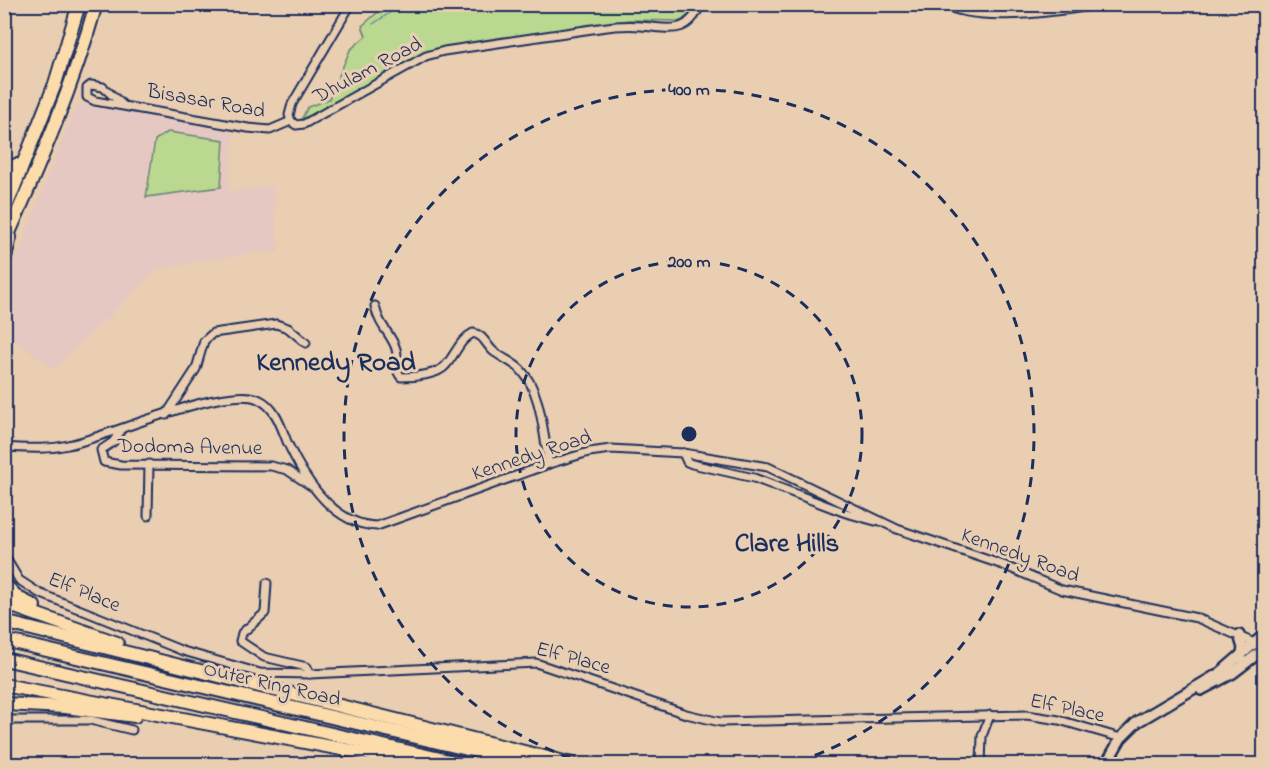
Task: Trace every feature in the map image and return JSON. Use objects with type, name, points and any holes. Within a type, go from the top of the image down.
[{"type":"highway","points":[[4,212],[38,130],[79,4]]},
{"type":"highway","points":[[4,244],[70,89],[96,4]]},
{"type":"highway","points":[[4,188],[73,28]]},
{"type":"highway","points":[[4,261],[12,227]]},
{"type":"highway","points":[[4,584],[24,602],[106,639]]},
{"type":"highway","points":[[4,603],[160,659]]},
{"type":"highway","points":[[4,622],[160,659],[572,765]]},
{"type":"highway","name":"Outer Ring Road","points":[[4,640],[531,765]]},
{"type":"highway","name":"Outer Ring Road","points":[[4,659],[462,765]]},
{"type":"highway","points":[[4,685],[114,704],[168,717],[421,765]]},
{"type":"highway","points":[[9,702],[168,717]]},
{"type":"street","name":"Bisasar Road","points":[[123,105],[100,85],[91,85],[87,88],[90,99],[123,105],[264,130],[275,129],[291,121],[289,115],[292,104],[351,4]]},
{"type":"street","name":"Dhulam Road","points":[[291,121],[296,125],[304,124],[413,62],[444,51],[599,28],[623,26],[674,29],[688,24],[701,4]]},
{"type":"street","points":[[942,4],[1013,16],[1103,5]]},
{"type":"street","points":[[1047,12],[1053,4]]},
{"type":"street","points":[[375,306],[379,323],[396,349],[397,372],[401,377],[418,376],[443,368],[457,348],[473,333],[483,338],[493,351],[516,366],[528,378],[533,390],[549,464]]},
{"type":"street","points":[[166,415],[196,369],[202,344],[213,333],[276,324],[288,327],[306,343]]},
{"type":"street","name":"Kennedy Road","points":[[6,447],[66,446],[229,397],[258,399],[275,414],[313,487],[348,520],[360,525],[377,526],[549,464],[611,449],[683,453],[768,467],[912,536],[1003,565],[1062,590],[1197,618],[1262,647]]},
{"type":"street","name":"Dodoma Avenue","points":[[121,430],[113,442],[101,450],[102,460],[112,464],[270,466],[287,470],[313,487]]},
{"type":"street","points":[[4,485],[6,447]]},
{"type":"street","points":[[683,453],[687,462],[692,464],[754,478],[846,513],[872,521],[880,521]]},
{"type":"street","points":[[148,464],[148,516]]},
{"type":"street","name":"Elf Place","points":[[4,555],[13,573],[31,589],[154,639],[260,673],[310,675],[536,663],[686,714],[720,722],[990,715],[1050,718],[1121,738]]},
{"type":"street","points":[[267,583],[265,613],[242,633],[240,640],[264,657],[307,667],[310,675]]},
{"type":"street","points":[[1239,635],[1243,648],[1241,658]]},
{"type":"street","points":[[1185,694],[1191,695],[1222,680],[1262,647],[1264,635]]},
{"type":"street","points":[[1106,765],[1121,738],[1148,713],[1185,694],[1262,647]]},
{"type":"street","points":[[981,765],[982,736],[990,715]]},
{"type":"street","points":[[4,720],[90,720],[132,730]]},
{"type":"shaded area","points":[[87,104],[234,131],[228,192],[273,185],[279,252],[253,253],[159,269],[54,369],[5,333],[5,287],[69,122],[78,105]]},
{"type":"green space","points":[[386,5],[696,5],[694,10],[681,21],[628,20],[447,47],[423,54],[315,114],[302,118],[308,107],[329,99],[350,50],[366,36],[362,26]]},
{"type":"green space","points":[[168,132],[224,140],[221,187],[146,197],[155,140]]},
{"type":"waterway","points":[[373,24],[403,4]]},
{"type":"district","name":"Kennedy Road","points":[[336,363]]},
{"type":"district","name":"Clare Hills","points":[[787,544]]}]
